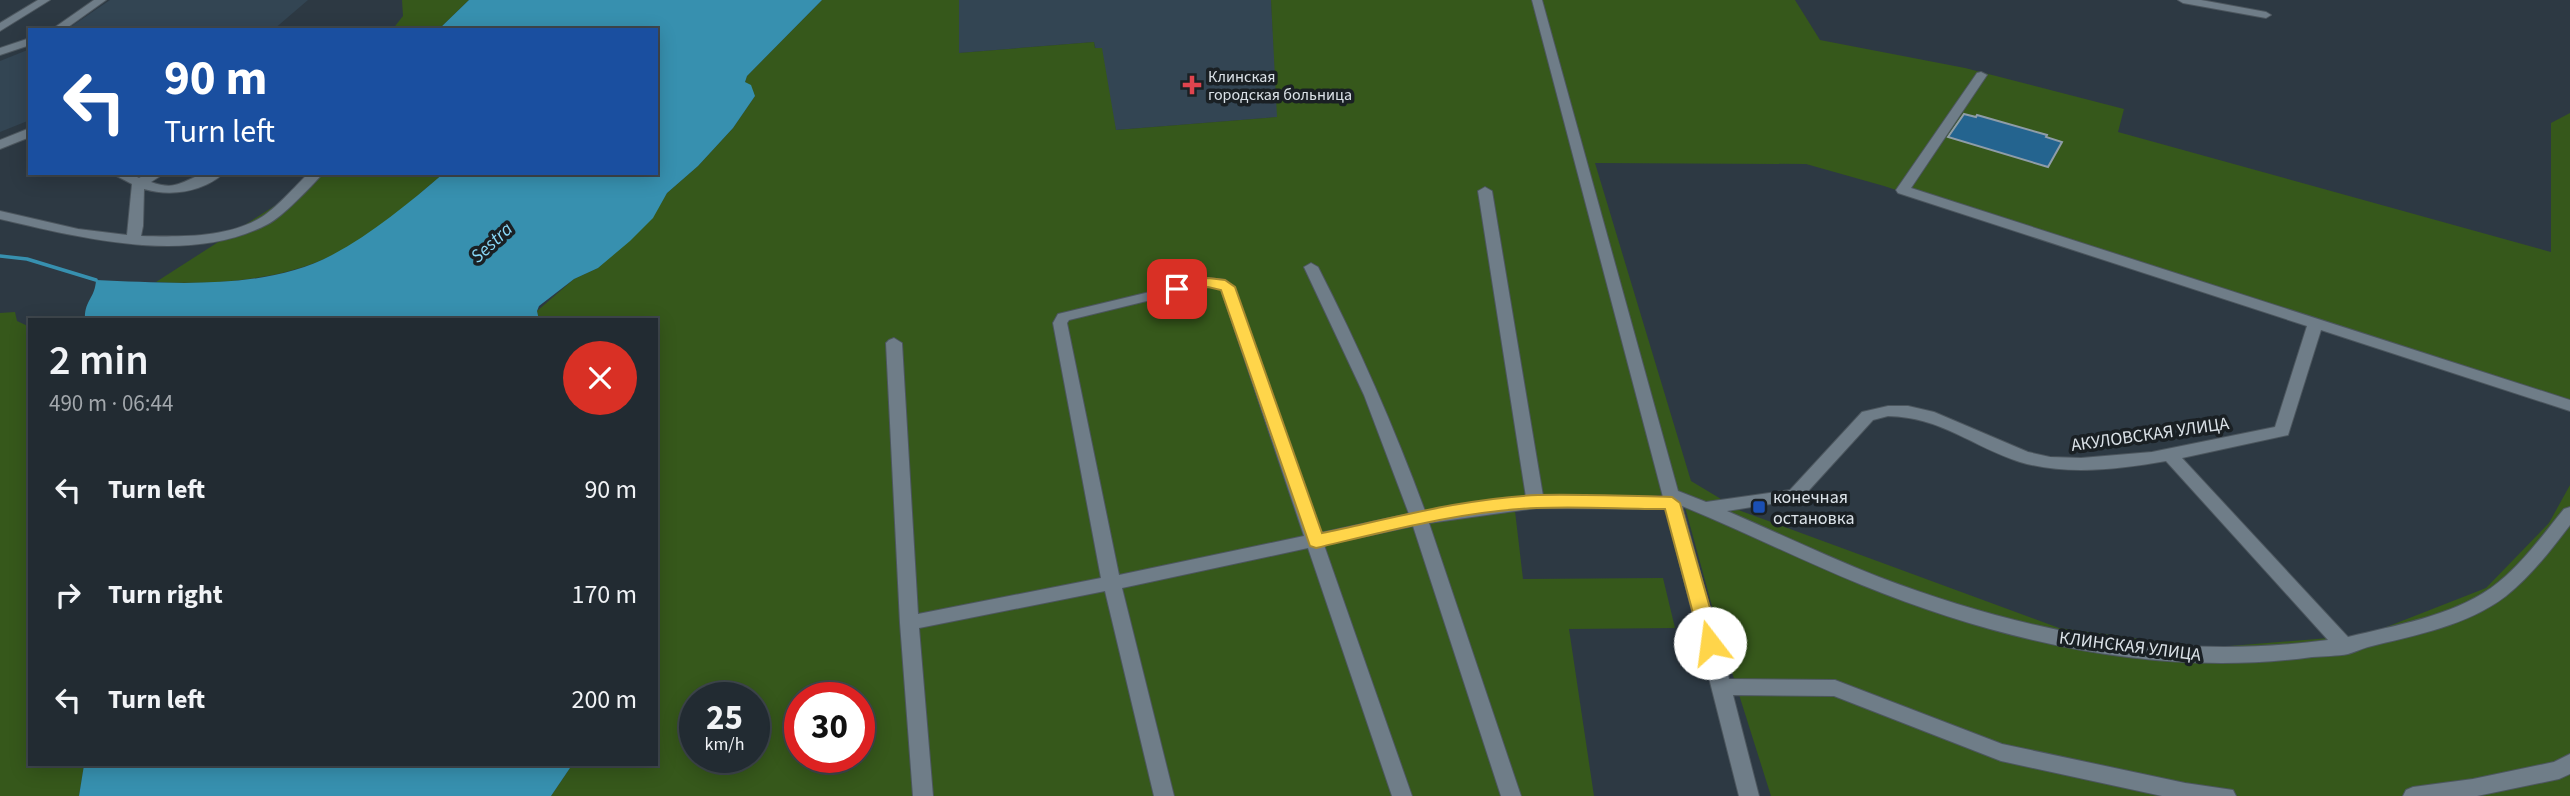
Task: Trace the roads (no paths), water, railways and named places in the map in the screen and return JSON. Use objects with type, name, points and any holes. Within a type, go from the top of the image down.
[{"type":"street","points":[[0,28],[45,0]]},
{"type":"street","points":[[59,28],[101,0]]},
{"type":"street","points":[[1537,0],[1749,796]]},
{"type":"street","points":[[2183,0],[2266,15]]},
{"type":"street","points":[[0,52],[28,42]]},
{"type":"street","points":[[1981,75],[1903,190],[2570,405]]},
{"type":"street","points":[[0,145],[28,134]]},
{"type":"street","points":[[121,175],[164,192],[180,192],[214,175]]},
{"type":"street","points":[[132,240],[138,230],[135,192],[139,183],[155,175]]},
{"type":"street","points":[[0,215],[78,233],[132,240],[188,242],[228,234],[265,221],[315,175]]},
{"type":"street","points":[[1485,191],[1535,502]]},
{"type":"street","points":[[1311,267],[1358,364],[1419,518],[1511,796]]},
{"type":"street","points":[[1164,796],[1111,583],[1060,323],[1063,317],[1208,282],[1227,287],[1402,796]]},
{"type":"street","name":"АКУЛОВСКАЯ УЛИЦА","points":[[1705,508],[1795,495],[1868,416],[1876,413],[1904,411],[1927,414],[2026,458],[2062,465],[2214,447],[2282,431],[2315,324]]},
{"type":"street","points":[[894,343],[909,623],[923,796]]},
{"type":"street","points":[[2168,453],[2346,647]]},
{"type":"street","points":[[909,623],[1419,518],[1535,502],[1671,499]]},
{"type":"street","name":"КЛИНСКАЯ УЛИЦА","points":[[1671,499],[1705,508],[1898,592],[1992,623],[2083,644],[2189,658],[2314,652],[2346,647],[2444,619],[2486,601],[2512,580],[2570,513]]},
{"type":"street","points":[[1721,687],[1835,688],[2001,752],[2185,792],[2226,796]]},
{"type":"street","points":[[2413,796],[2473,788],[2559,770],[2570,763]]},
{"type":"water","name":"Sestra","points":[[469,0],[822,0],[747,76],[745,82],[751,85],[755,96],[733,128],[698,166],[667,193],[653,218],[598,268],[574,279],[539,306],[539,318],[85,318],[96,280],[217,282],[277,275],[305,267],[362,237],[442,175],[658,175],[658,28],[440,28]]},
{"type":"water","points":[[84,766],[571,766],[551,796],[79,796]]},
{"type":"waterway","points":[[0,256],[27,259],[96,280]]},
{"type":"place","name":"Клинская городская больница","points":[[1192,85]]},
{"type":"place","name":"конечная остановка","points":[[1759,507]]}]
